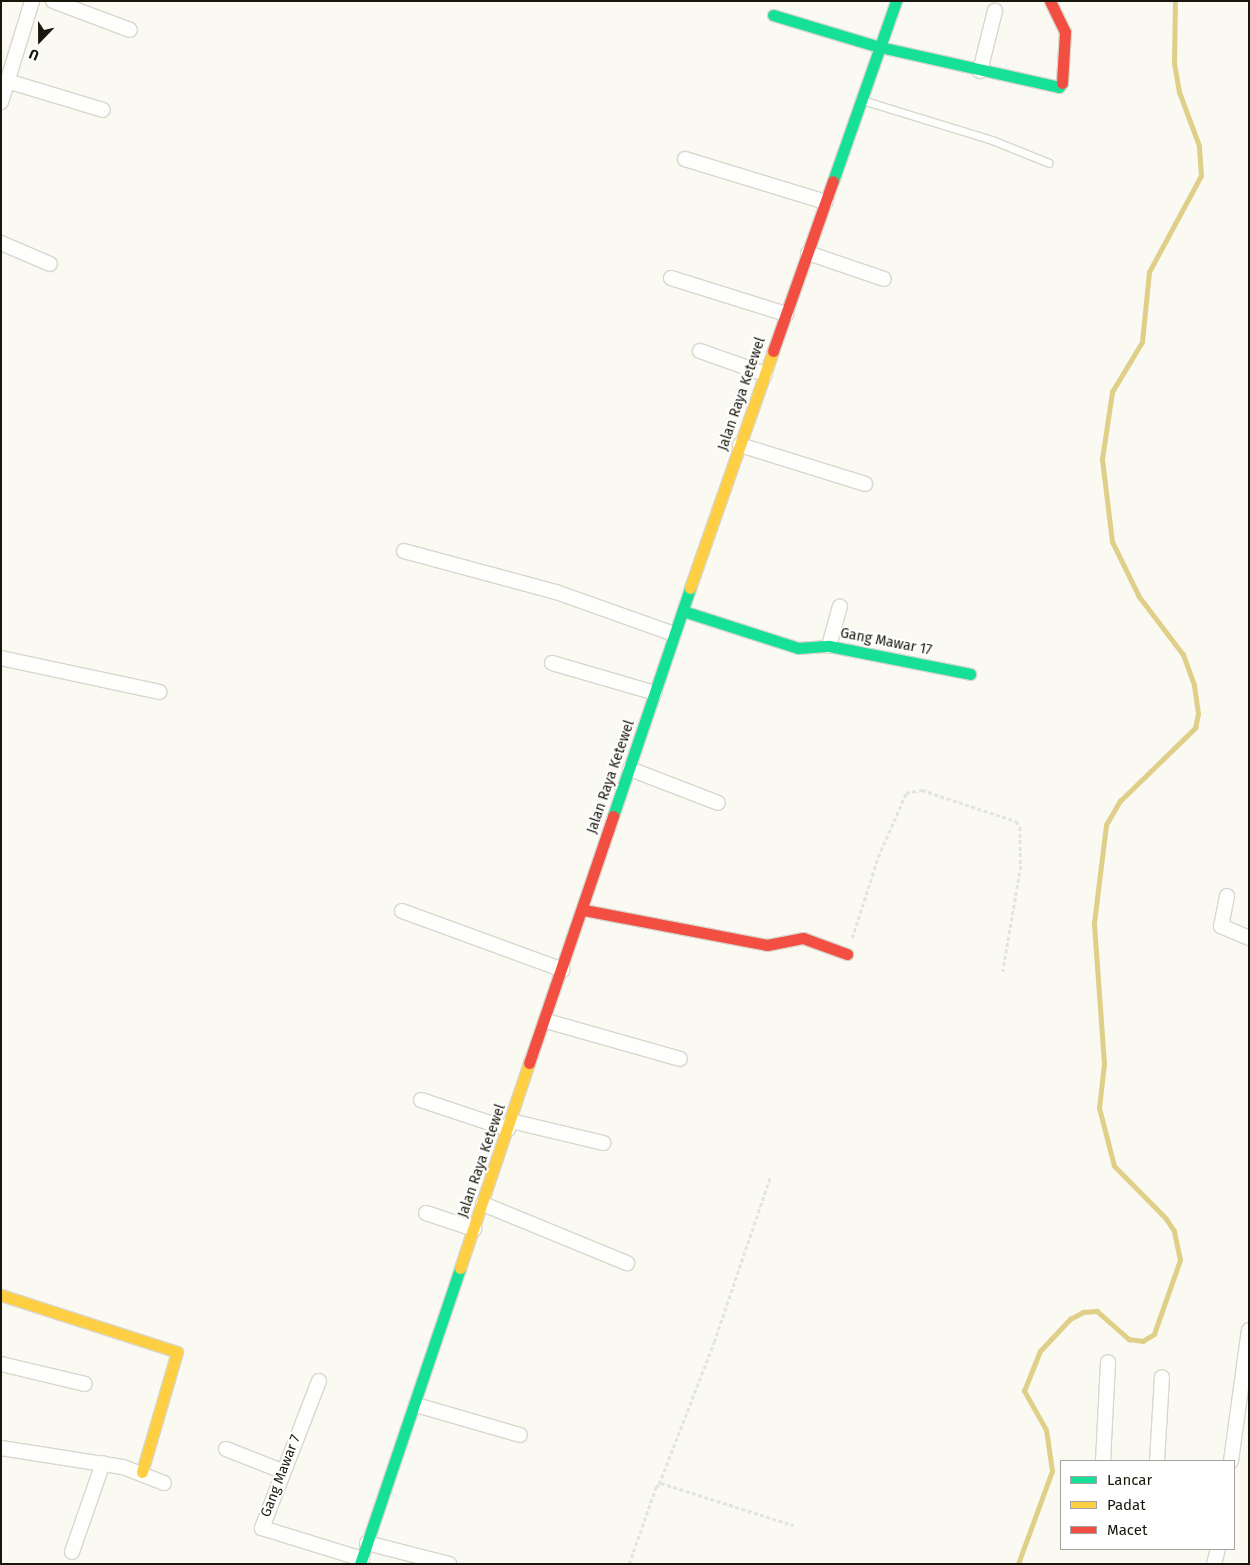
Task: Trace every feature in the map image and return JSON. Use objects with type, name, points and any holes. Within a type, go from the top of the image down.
[{"type":"main road","name":"Jalan Raya Ketewel","points":[[361,1561],[584,910],[674,634],[896,1]]},
{"type":"main road","points":[[773,16],[880,48],[1059,87],[1065,83],[1065,32],[1050,1]]},
{"type":"main road","name":"Gang Mawar 17","points":[[683,611],[798,648],[829,646],[970,674]]},
{"type":"main road","points":[[584,910],[767,945],[802,938],[847,954]]},
{"type":"main road","points":[[1,1295],[177,1352],[142,1472]]},
{"type":"street","points":[[1,102],[32,1]]},
{"type":"street","points":[[53,1],[130,30]]},
{"type":"street","points":[[980,71],[995,11]]},
{"type":"street","points":[[7,81],[103,110]]},
{"type":"street","points":[[685,159],[826,202]]},
{"type":"street","points":[[1,244],[50,264]]},
{"type":"street","points":[[808,253],[884,279]]},
{"type":"street","points":[[671,278],[786,314]]},
{"type":"street","points":[[700,350],[765,374]]},
{"type":"street","points":[[740,446],[865,484]]},
{"type":"street","points":[[404,551],[556,592],[674,634]]},
{"type":"street","points":[[829,646],[840,606]]},
{"type":"street","points":[[1,658],[158,692]]},
{"type":"street","points":[[552,662],[655,693]]},
{"type":"street","points":[[630,769],[718,803]]},
{"type":"street","points":[[1227,896],[1221,926],[1249,938]]},
{"type":"street","points":[[402,911],[563,970]]},
{"type":"street","points":[[546,1021],[680,1059]]},
{"type":"street","points":[[421,1100],[510,1125],[603,1143]]},
{"type":"street","points":[[483,1204],[627,1263]]},
{"type":"street","points":[[426,1213],[474,1229]]},
{"type":"street","points":[[1231,1460],[1249,1330]]},
{"type":"street","points":[[1103,1460],[1108,1362]]},
{"type":"street","points":[[1,1364],[85,1384]]},
{"type":"street","points":[[1157,1460],[1162,1377]]},
{"type":"street","name":"Gang Mawar 7","points":[[319,1381],[282,1471],[264,1531],[361,1561]]},
{"type":"street","points":[[416,1405],[520,1435]]},
{"type":"street","points":[[1,1448],[104,1463],[142,1472],[164,1483]]},
{"type":"street","points":[[226,1450],[282,1471]]},
{"type":"street","points":[[72,1552],[104,1463]]},
{"type":"street","points":[[367,1543],[448,1564]]},
{"type":"street","points":[[1214,1564],[1218,1550]]},
{"type":"lane","points":[[862,100],[1049,163]]},
{"type":"path","points":[[847,954],[878,856],[906,793],[917,790],[1016,821],[1020,827],[1021,866],[1004,971]]},
{"type":"path","points":[[629,1564],[714,1342],[771,1175]]},
{"type":"path","points":[[659,1484],[792,1526]]},
{"type":"waterway","points":[[1018,1564],[1052,1471],[1046,1430],[1024,1391],[1040,1351],[1070,1319],[1083,1312],[1097,1311],[1129,1339],[1143,1341],[1154,1334],[1180,1260],[1174,1231],[1166,1219],[1114,1166],[1099,1108],[1104,1064],[1094,923],[1106,825],[1120,801],[1195,728],[1198,714],[1194,685],[1183,655],[1139,597],[1112,542],[1102,459],[1112,392],[1142,342],[1149,272],[1201,176],[1199,146],[1179,92],[1174,63],[1175,1]]},
{"type":"traffic: fast","points":[[833,181],[896,1]]},
{"type":"traffic: fast","points":[[773,15],[880,47],[1059,87],[1062,83]]},
{"type":"traffic: fast","points":[[613,816],[690,588]]},
{"type":"traffic: fast","points":[[683,611],[798,648],[829,646],[970,674]]},
{"type":"traffic: fast","points":[[360,1564],[460,1268]]},
{"type":"traffic: slow","points":[[690,588],[773,351]]},
{"type":"traffic: slow","points":[[460,1268],[529,1063]]},
{"type":"traffic: slow","points":[[1,1295],[177,1352],[142,1472]]},
{"type":"traffic: jam","points":[[1050,1],[1065,32],[1062,83]]},
{"type":"traffic: jam","points":[[773,351],[833,181]]},
{"type":"traffic: jam","points":[[529,1063],[613,816]]},
{"type":"traffic: jam","points":[[584,910],[767,945],[803,938],[847,954]]}]
